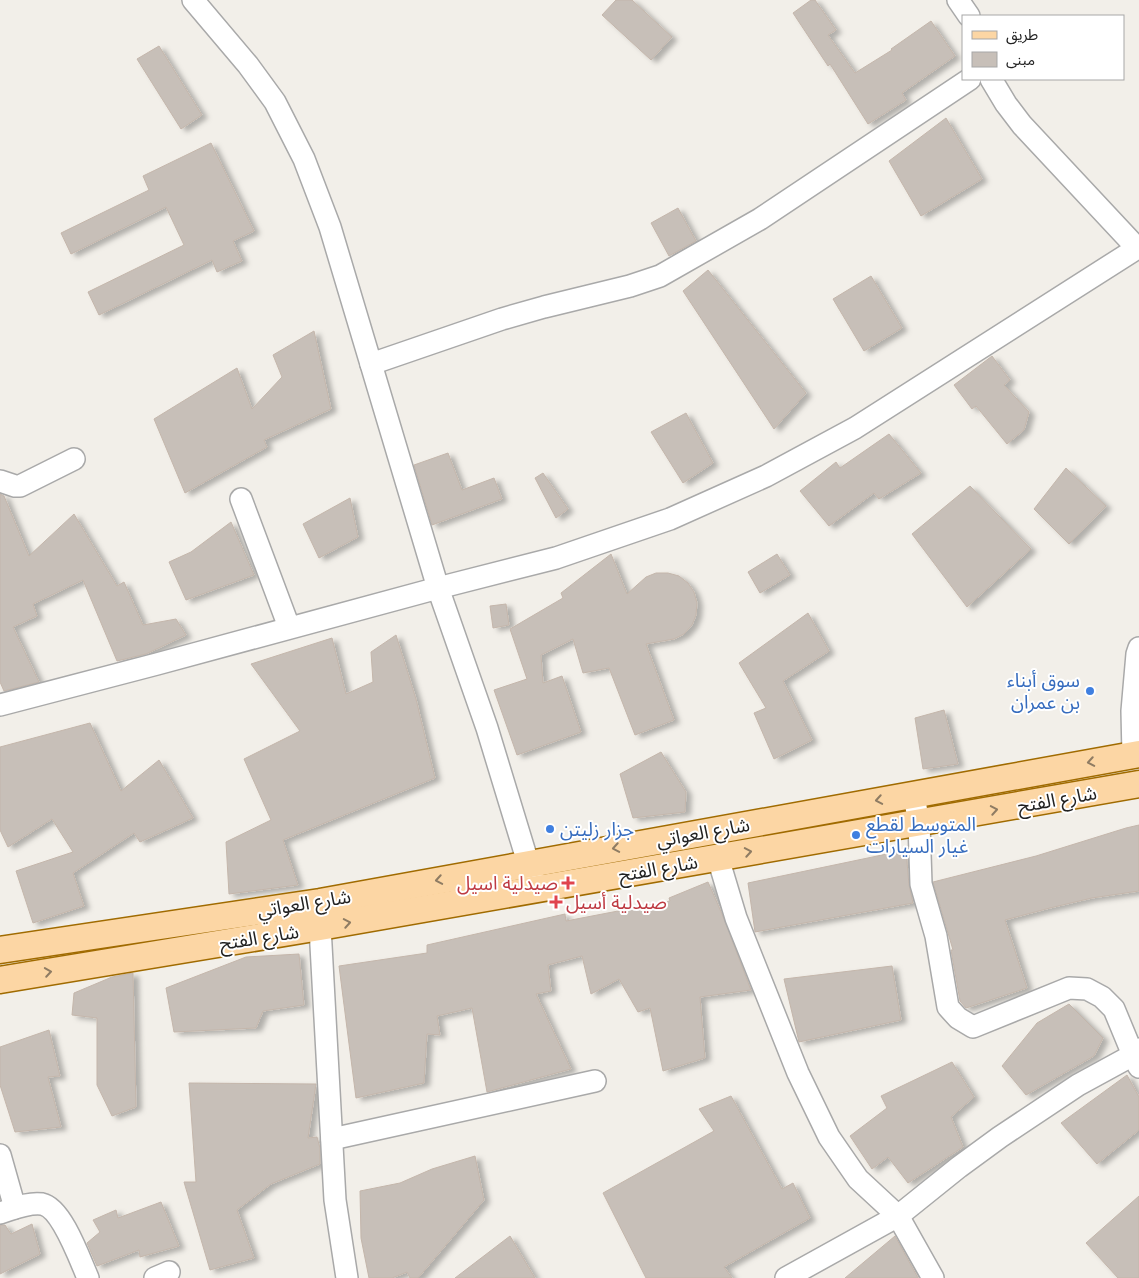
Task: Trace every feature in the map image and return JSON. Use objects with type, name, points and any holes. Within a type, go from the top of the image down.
[{"type":"main road","name":"شارع العواتي","points":[[0,950],[320,902],[1136,754]]},
{"type":"main road","name":"شارع الفتح","points":[[0,980],[320,927],[1139,784]]},
{"type":"street","points":[[193,0],[248,64],[275,102],[304,159],[330,227],[438,588],[487,728],[536,889]]},
{"type":"street","points":[[958,0],[968,15]]},
{"type":"street","points":[[371,364],[502,319],[630,286],[660,276],[760,219],[968,80]]},
{"type":"street","points":[[0,704],[556,558],[670,519],[766,476],[855,428],[1138,248],[1022,125],[1006,104],[992,80]]},
{"type":"street","points":[[0,481],[20,486],[74,459]]},
{"type":"street","points":[[241,499],[289,627]]},
{"type":"street","points":[[1136,754],[1132,711],[1139,648]]},
{"type":"street","points":[[786,1278],[898,1216],[1000,1137],[1078,1085],[1137,1057],[1114,1009],[1102,997],[1087,989],[1069,988],[973,1027],[953,1013],[948,1007],[936,936],[921,884],[919,823],[913,794]]},
{"type":"street","points":[[718,858],[736,918],[798,1074],[829,1137],[858,1179],[898,1216],[933,1278]]},
{"type":"street","points":[[320,927],[335,1200],[347,1278]]},
{"type":"street","points":[[332,1140],[595,1081]]},
{"type":"street","points":[[0,1155],[8,1211],[28,1204],[44,1204],[51,1208],[62,1221],[88,1278]]},
{"type":"building","points":[[616,0],[632,0],[672,37],[651,60],[602,15]]},
{"type":"building","points":[[811,0],[815,0],[836,30],[828,35],[855,73],[892,50],[931,21],[955,56],[902,93],[906,100],[868,124],[830,64],[828,66],[793,13]]},
{"type":"building","points":[[159,46],[202,115],[181,129],[137,59]]},
{"type":"building","points":[[946,118],[982,179],[921,216],[889,161]]},
{"type":"building","points":[[211,143],[254,231],[233,241],[242,261],[217,272],[212,260],[99,315],[88,292],[184,245],[166,207],[71,254],[61,233],[149,190],[143,176]]},
{"type":"building","points":[[678,208],[696,241],[669,256],[651,223]]},
{"type":"building","points":[[708,270],[806,393],[774,429],[683,291]]},
{"type":"building","points":[[871,276],[902,328],[864,351],[833,299]]},
{"type":"building","points":[[314,331],[331,409],[264,440],[267,447],[185,493],[154,419],[237,368],[252,409],[282,377],[273,355]]},
{"type":"building","points":[[992,356],[1010,380],[1004,385],[1029,412],[1024,430],[1007,444],[976,406],[972,409],[954,385]]},
{"type":"building","points":[[686,413],[713,463],[683,483],[651,432]]},
{"type":"building","points":[[889,434],[921,473],[879,499],[874,493],[829,526],[800,491],[836,462],[840,468]]},
{"type":"building","points":[[448,453],[462,490],[494,478],[502,499],[432,525],[414,465]]},
{"type":"building","points":[[1066,468],[1106,506],[1069,544],[1034,509]]},
{"type":"building","points":[[543,473],[568,509],[556,518],[535,478]]},
{"type":"building","points":[[970,486],[1031,549],[967,607],[912,534]]},
{"type":"building","points":[[0,494],[4,496],[29,556],[74,514],[117,586],[124,582],[143,625],[176,619],[186,635],[146,654],[117,661],[83,580],[33,604],[37,616],[13,627],[39,682],[4,691],[0,682]]},
{"type":"building","points":[[350,498],[358,537],[319,558],[303,524]]},
{"type":"building","points":[[231,522],[254,575],[186,600],[169,562],[191,552]]},
{"type":"building","points":[[611,554],[627,594],[646,577],[656,573],[668,573],[679,576],[688,583],[694,592],[697,603],[696,615],[692,625],[684,634],[674,639],[646,644],[674,720],[635,735],[609,668],[583,673],[573,639],[541,655],[543,683],[562,676],[581,732],[517,755],[494,690],[527,679],[510,629],[563,598],[561,593]]},
{"type":"building","points":[[777,554],[790,575],[760,593],[748,572]]},
{"type":"building","points":[[506,604],[509,625],[493,628],[490,606]]},
{"type":"building","points":[[808,613],[829,651],[783,681],[812,740],[774,759],[754,713],[766,708],[739,663]]},
{"type":"building","points":[[396,635],[416,699],[435,778],[283,840],[298,885],[229,894],[226,842],[271,820],[244,759],[300,731],[251,664],[332,638],[346,694],[373,682],[371,652]]},
{"type":"building","points":[[944,710],[958,764],[923,769],[915,718]]},
{"type":"building","points":[[90,723],[121,791],[159,760],[193,818],[140,842],[134,833],[73,873],[84,906],[33,923],[16,871],[73,852],[52,819],[8,847],[0,830],[0,747]]},
{"type":"building","points":[[661,752],[686,792],[685,812],[633,818],[620,774]]},
{"type":"building","points":[[1139,825],[1139,891],[1092,898],[1005,920],[1027,988],[966,1008],[960,1001],[951,950],[953,950],[933,882],[1036,856]]},
{"type":"building","points":[[906,850],[909,885],[913,903],[755,932],[748,883]]},
{"type":"building","points":[[708,882],[751,990],[700,997],[705,1058],[663,1071],[650,1008],[638,1012],[619,979],[591,994],[582,956],[548,965],[551,991],[536,994],[571,1069],[487,1092],[472,1008],[437,1016],[440,1035],[427,1034],[424,1083],[356,1098],[339,966],[427,953],[427,945],[565,914],[566,921],[670,901],[669,898]]},
{"type":"building","points":[[299,954],[304,1005],[263,1011],[256,1028],[174,1032],[166,988],[246,957]]},
{"type":"building","points":[[892,966],[901,1020],[799,1042],[784,979]]},
{"type":"building","points":[[133,973],[136,1107],[112,1116],[97,1085],[97,1018],[72,1015],[74,993],[112,977]]},
{"type":"building","points":[[1069,1004],[1103,1038],[1094,1056],[1026,1095],[1002,1066],[1037,1023]]},
{"type":"building","points":[[49,1030],[60,1076],[48,1077],[61,1127],[15,1132],[0,1085],[0,1047]]},
{"type":"building","points":[[952,1062],[974,1097],[951,1117],[963,1147],[908,1183],[888,1157],[872,1169],[850,1136],[887,1108],[881,1096]]},
{"type":"building","points":[[1127,1075],[1139,1097],[1139,1130],[1097,1164],[1061,1123]]},
{"type":"building","points":[[189,1083],[316,1084],[308,1138],[317,1137],[320,1148],[320,1164],[271,1184],[237,1210],[254,1258],[210,1270],[184,1182],[196,1182]]},
{"type":"building","points":[[731,1096],[782,1189],[793,1183],[810,1218],[724,1267],[732,1278],[646,1278],[603,1193],[714,1131],[699,1109]]},
{"type":"building","points":[[475,1156],[484,1200],[418,1278],[410,1278],[407,1272],[392,1278],[369,1278],[361,1238],[360,1191],[400,1183],[432,1169]]},
{"type":"building","points":[[1139,1196],[1139,1278],[1118,1278],[1086,1243]]},
{"type":"building","points":[[161,1202],[179,1246],[140,1257],[139,1250],[97,1266],[87,1243],[100,1232],[93,1220],[116,1210],[118,1218]]},
{"type":"building","points":[[32,1224],[40,1254],[0,1274],[0,1225],[5,1225],[11,1234]]},
{"type":"building","points":[[510,1236],[535,1278],[455,1278]]},
{"type":"building","points":[[895,1236],[918,1278],[845,1278]]},
{"type":"place","name":"سوق أبناء بن عمران","points":[[1090,691]]},
{"type":"place","name":"جزار زليتن","points":[[550,829]]},
{"type":"place","name":"المتوسط لقطع غيار السيارات","points":[[856,835]]},
{"type":"place","name":"صيدلية اسيل","points":[[568,883]]},
{"type":"place","name":"صيدلية أسيل","points":[[556,902]]}]
